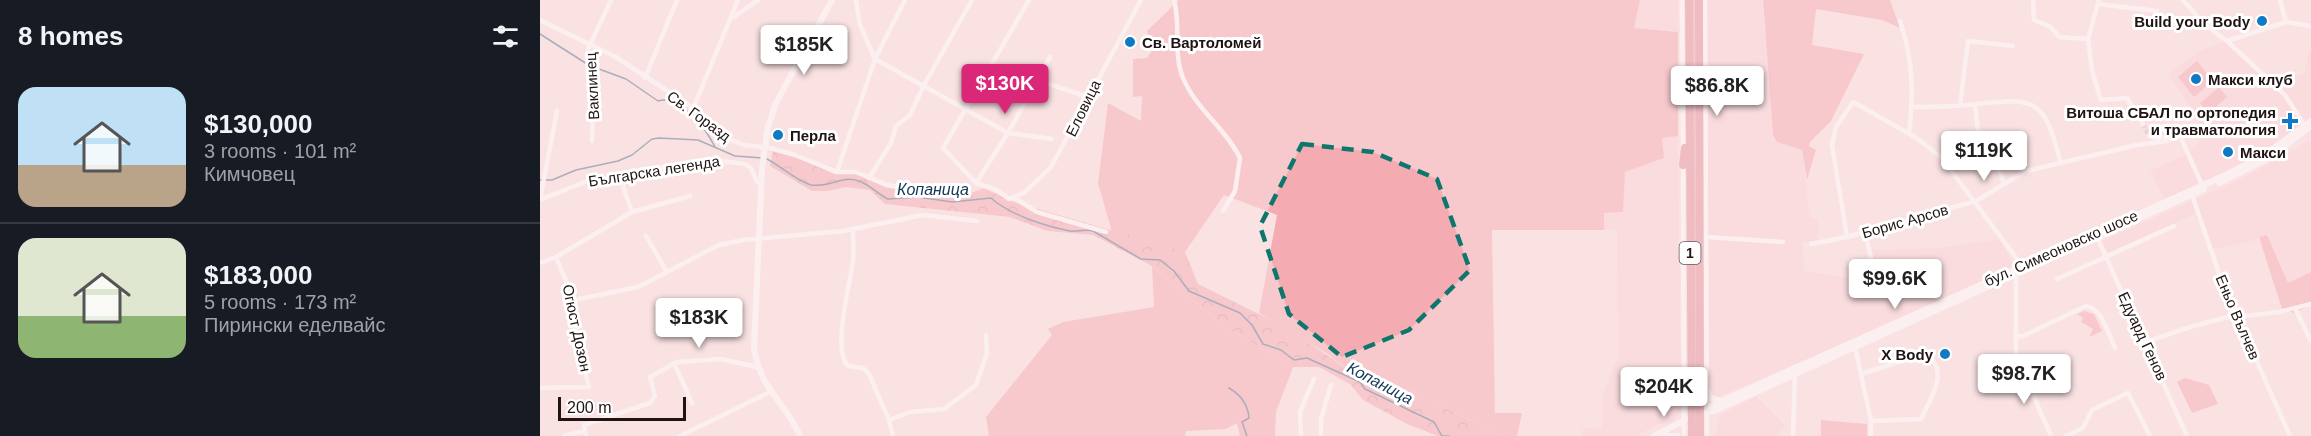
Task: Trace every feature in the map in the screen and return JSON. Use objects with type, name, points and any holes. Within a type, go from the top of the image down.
[{"type":"highway","name":"1","points":[[1689,0],[1689,226],[1699,392],[1692,436]]},
{"type":"highway","name":"1","points":[[1699,0],[1702,97],[1699,183],[1700,436]]},
{"type":"highway","points":[[1702,97],[1706,140]]},
{"type":"highway","points":[[1683,165],[1690,112]]},
{"type":"highway","points":[[1699,183],[1706,150]]},
{"type":"highway","points":[[1683,181],[1689,226]]},
{"type":"main road","points":[[800,436],[794,421],[770,392],[757,367],[754,348],[763,151],[776,103],[832,0]]},
{"type":"main road","name":"бул. Симеоновско шосе","points":[[1654,436],[1707,411],[1722,401],[2203,187],[2309,129],[2311,121]]},
{"type":"main road","name":"бул. Симеоновско шосе","points":[[2024,267],[2192,195],[2203,187]]},
{"type":"main road","name":"бул. Симеоновско шосе","points":[[1707,411],[1714,411],[1856,347],[2015,271]]},
{"type":"main road","points":[[1699,392],[1722,401]]},
{"type":"main road","points":[[1659,436],[1677,436]]},
{"type":"street","name":"Ваклинец","points":[[592,141],[593,104],[588,60],[590,45],[611,0]]},
{"type":"street","points":[[645,78],[677,0]]},
{"type":"street","points":[[693,109],[734,17],[738,0]]},
{"type":"street","points":[[734,17],[758,0]]},
{"type":"street","points":[[856,0],[860,25],[875,59],[1008,133],[1052,139]]},
{"type":"street","points":[[837,172],[875,59],[906,0]]},
{"type":"street","points":[[869,178],[891,143],[896,126],[908,119],[924,85],[972,0]]},
{"type":"street","points":[[1029,0],[943,148],[976,183],[997,190],[1009,199],[1016,199],[1037,212],[1106,232]]},
{"type":"street","name":"Еловица","points":[[1016,199],[1051,167],[1070,136],[1088,97],[1141,0]]},
{"type":"street","points":[[1174,0],[1179,58],[1184,79],[1203,110],[1240,158],[1235,191],[1223,211]]},
{"type":"street","points":[[1682,0],[1683,436]]},
{"type":"street","points":[[1702,97],[1705,0]]},
{"type":"street","points":[[2033,0],[2034,20],[2051,27],[2059,37],[2088,39]]},
{"type":"street","points":[[2183,0],[2203,23],[2285,95],[2309,129]]},
{"type":"street","points":[[2280,0],[2286,22]]},
{"type":"street","points":[[2143,124],[2125,96],[2101,100],[2095,84],[2088,39],[2098,2],[2157,11]]},
{"type":"street","name":"Св. Горазд","points":[[540,20],[615,57],[693,109],[729,139],[744,146],[763,151],[795,154],[837,172],[856,172],[887,185],[940,194]]},
{"type":"street","points":[[1900,21],[1911,57],[1912,107],[1909,133]]},
{"type":"street","points":[[2229,44],[2286,22],[2311,26]]},
{"type":"street","points":[[1960,106],[1968,41],[2013,46]]},
{"type":"street","points":[[976,183],[1008,133],[1050,57]]},
{"type":"street","points":[[1037,80],[1088,97]]},
{"type":"street","points":[[1912,107],[2024,101],[2037,108],[2045,117],[2060,160]]},
{"type":"street","points":[[1847,237],[1832,145],[1836,127],[1853,102],[1909,133],[1941,157],[2024,267]]},
{"type":"street","points":[[1976,105],[1978,132],[1998,165],[2004,183]]},
{"type":"street","points":[[540,200],[557,111]]},
{"type":"street","points":[[2149,136],[2159,139],[2180,136],[2203,187]]},
{"type":"street","points":[[1706,140],[1706,237],[1699,392],[1707,411],[1707,436]]},
{"type":"street","name":"Борис Арсов","points":[[1811,244],[1847,237],[1976,201],[2004,183],[2035,169],[2137,145],[2168,141]]},
{"type":"street","name":"Българска легенда","points":[[540,200],[591,179],[620,178],[641,170],[724,159],[746,164],[751,168],[757,182],[761,183]]},
{"type":"street","points":[[620,178],[632,212]]},
{"type":"street","name":"Еньо Вълчев","points":[[2192,195],[2223,285],[2290,436]]},
{"type":"street","points":[[540,263],[556,257],[632,212],[690,196]]},
{"type":"street","points":[[574,300],[638,287],[719,245],[853,229],[923,215],[977,221]]},
{"type":"street","points":[[2057,279],[2174,226]]},
{"type":"street","points":[[853,229],[852,264],[843,307],[843,358],[848,366],[867,370],[889,420],[893,436]]},
{"type":"street","points":[[1865,232],[1876,280]]},
{"type":"street","points":[[646,236],[668,272]]},
{"type":"street","points":[[1706,237],[1783,242]]},
{"type":"street","name":"Едуард Генов","points":[[2097,237],[2187,436]]},
{"type":"street","name":"Огюст Дозон","points":[[540,387],[589,387],[576,337],[574,300],[556,257]]},
{"type":"street","points":[[2015,271],[2015,337],[2018,364],[2051,436]]},
{"type":"street","points":[[2146,342],[2190,327],[2237,316],[2311,304]]},
{"type":"street","points":[[2015,337],[2023,336],[2086,306],[2096,310],[2100,315],[2115,348]]},
{"type":"street","points":[[2295,308],[2311,342]]},
{"type":"street","points":[[889,420],[910,411],[944,409],[976,385],[987,354],[986,335]]},
{"type":"street","points":[[1856,347],[1871,421],[1871,436]]},
{"type":"street","points":[[1861,374],[1918,355],[1928,356],[1936,367],[1938,379],[1921,419],[1871,421]]},
{"type":"street","points":[[564,436],[585,434],[584,425],[646,406],[655,396],[650,377],[674,363],[721,359],[757,367]]},
{"type":"street","points":[[674,363],[692,403]]},
{"type":"street","points":[[1793,436],[1795,374]]},
{"type":"street","points":[[1300,436],[1300,412],[1314,379]]},
{"type":"street","points":[[1321,436],[1321,419],[1331,385]]},
{"type":"street","points":[[680,436],[770,392]]},
{"type":"street","points":[[2066,436],[2083,428],[2092,410],[2128,393],[2150,436]]},
{"type":"highlighted area","points":[[1302,144],[1373,152],[1437,179],[1470,270],[1409,330],[1342,357],[1289,314],[1260,226]]},
{"type":"shaded area","points":[[1640,0],[1678,0],[1678,32],[1634,28]]},
{"type":"shaded area","points":[[1708,0],[1762,0],[1773,135],[1777,142],[1802,150],[1810,219],[1818,219],[1818,240],[1803,242],[1804,271],[1878,282],[1872,250],[1940,248],[2000,239],[2014,266],[1716,398],[1712,395],[1708,389]]},
{"type":"shaded area","points":[[2227,41],[2274,85],[2305,73],[2308,54],[2311,52],[2311,117],[2290,134],[2241,164],[2164,199],[2150,171],[2188,154],[2207,133],[2168,74],[2201,50]]},
{"type":"shaded area","points":[[1678,136],[1681,409],[1674,422],[1657,425],[1636,436],[1582,436],[1583,428],[1602,429],[1602,395],[1618,357],[1617,230],[1604,230],[1604,213],[1623,212],[1625,172],[1664,158],[1662,138]]},
{"type":"shaded area","points":[[2307,142],[2311,143],[2311,272],[2288,284],[2267,235],[2245,243],[2211,249],[2195,214],[2108,253],[2102,241],[2241,179]]},
{"type":"shaded area","points":[[1756,396],[1786,426],[1776,436],[1717,436],[1718,419],[1721,415]]},
{"type":"green space","points":[[1179,0],[1640,0],[1634,28],[1678,32],[1678,136],[1662,138],[1664,158],[1625,172],[1623,212],[1604,213],[1604,230],[1492,230],[1495,413],[1522,413],[1517,436],[1502,436],[1412,391],[1349,370],[1326,353],[1259,313],[1277,215],[1224,195],[1185,252],[1112,232],[1098,183],[1108,103],[1141,121],[1142,96],[1133,97],[1133,59],[1147,58],[1153,49],[1147,31]]},
{"type":"green space","points":[[1693,0],[1695,0],[1696,392],[1694,392]]},
{"type":"green space","points":[[1763,0],[1890,0],[1900,28],[1882,20],[1816,9],[1812,45],[1864,54],[1831,121],[1810,142],[1809,146],[1816,150],[1807,180],[1802,150],[1777,142],[1773,135]]},
{"type":"green space","name":"Макси клуб","points":[[2197,61],[2213,81],[2194,97],[2178,77]]},
{"type":"green space","points":[[2219,87],[2227,97],[2209,113],[2200,103]]},
{"type":"green space","points":[[773,150],[794,156],[834,174],[856,174],[885,187],[940,197],[952,191],[971,193],[984,188],[1011,201],[1185,252],[1198,284],[1285,327],[1349,370],[1412,391],[1502,436],[1438,436],[1407,424],[1363,400],[1350,384],[1319,367],[1293,367],[1222,325],[1152,266],[1093,235],[1047,231],[1010,217],[885,204],[870,190],[846,187],[812,191],[770,166]]},
{"type":"green space","points":[[2267,235],[2288,283],[2311,272],[2311,305],[2294,313],[2282,309],[2259,237]]},
{"type":"green space","points":[[1152,266],[1222,325],[1293,367],[1276,412],[1275,436],[1240,436],[1237,423],[1226,429],[1186,431],[1185,436],[989,436],[986,417],[1052,335],[1048,329],[1063,322],[1154,307]]},
{"type":"green space","points":[[2084,311],[2094,314],[2102,331],[2089,337],[2093,329],[2081,322],[2083,318],[2077,314]]},
{"type":"green space","points":[[2185,378],[2209,385],[2218,404],[2192,413],[2177,382]]},
{"type":"green space","points":[[1821,420],[1867,424],[1867,436],[1821,436]]},
{"type":"waterway","points":[[540,34],[587,64]]},
{"type":"waterway","points":[[591,66],[626,79],[658,101],[667,100],[684,108],[706,131],[715,147]]},
{"type":"waterway","points":[[540,180],[552,180],[576,170],[618,161],[632,155],[652,139],[659,138],[698,140],[735,156],[763,158]]},
{"type":"waterway","name":"Копаница","points":[[767,159],[811,185],[824,185],[850,179],[862,182],[888,199],[918,197],[952,202],[991,198],[1008,210],[1039,223],[1070,231],[1093,231],[1141,259],[1160,260],[1174,271],[1189,291],[1240,313],[1252,325],[1263,344],[1281,350],[1294,360],[1307,358],[1360,382],[1365,389],[1434,422],[1442,436],[1449,436]]},
{"type":"waterway","points":[[1229,388],[1240,397],[1247,408],[1249,418],[1242,422],[1247,436]]},
{"type":"tunnel","points":[[2143,124],[2149,136]]},
{"type":"place","name":"Build your Body","points":[[2262,21]]},
{"type":"place","name":"Св. Вартоломей","points":[[1130,42]]},
{"type":"place","name":"Макси клуб","points":[[2196,79]]},
{"type":"place","name":"Витоша СБАЛ по ортопедия и травматология","points":[[2290,121]]},
{"type":"place","name":"Перла","points":[[778,135]]},
{"type":"place","name":"Макси","points":[[2228,152]]},
{"type":"place","name":"X Body","points":[[1945,354]]}]
